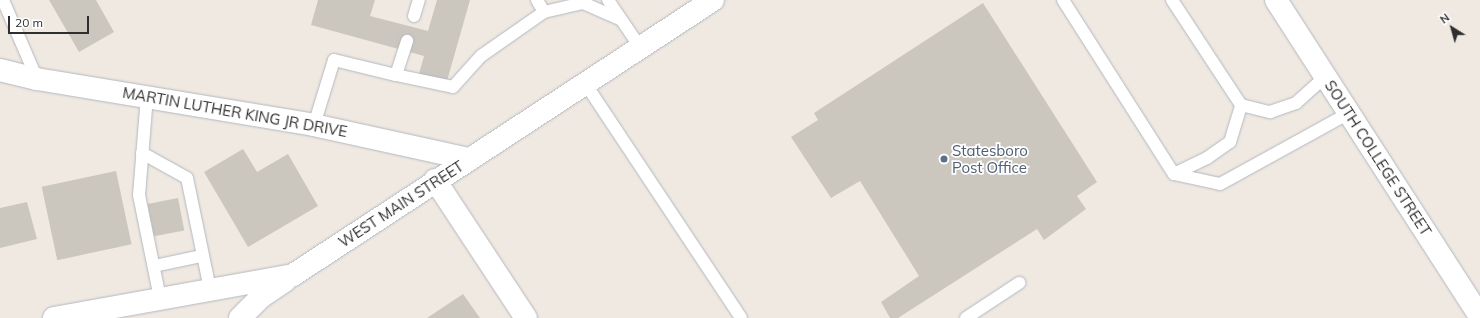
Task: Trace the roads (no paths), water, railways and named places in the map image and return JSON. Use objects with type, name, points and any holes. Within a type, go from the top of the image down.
[{"type":"street","name":"WEST MAIN STREET","points":[[54,318],[210,289],[261,282],[293,275],[435,180],[713,0]]},
{"type":"street","name":"SOUTH COLLEGE STREET","points":[[1284,2],[1325,76],[1480,317]]},
{"type":"street","name":"MARTIN LUTHER KING JR DRIVE","points":[[0,70],[36,79],[147,96],[314,125],[469,159]]},
{"type":"street","points":[[435,180],[526,318]]},
{"type":"street","points":[[240,318],[261,297],[293,275]]},
{"type":"lane","points":[[4,0],[36,79]]},
{"type":"lane","points":[[414,16],[420,0]]},
{"type":"lane","points":[[537,0],[544,12]]},
{"type":"lane","points":[[608,0],[640,47]]},
{"type":"lane","points":[[1063,0],[1174,174],[1220,184],[1349,113]]},
{"type":"lane","points":[[1172,0],[1241,106],[1270,112],[1296,103],[1325,76]]},
{"type":"lane","points":[[314,125],[334,60],[453,87],[482,56],[544,12],[583,3],[620,19]]},
{"type":"lane","points":[[396,75],[407,41]]},
{"type":"lane","points":[[585,83],[741,318]]},
{"type":"lane","points":[[147,96],[139,195],[160,298]]},
{"type":"lane","points":[[1174,174],[1207,158],[1230,142],[1241,106]]},
{"type":"lane","points":[[142,153],[187,178],[210,289]]},
{"type":"lane","points":[[154,266],[202,256]]},
{"type":"lane","points":[[966,318],[1019,283]]},
{"type":"place","name":"Statesboro Post Office","points":[[944,159]]}]
